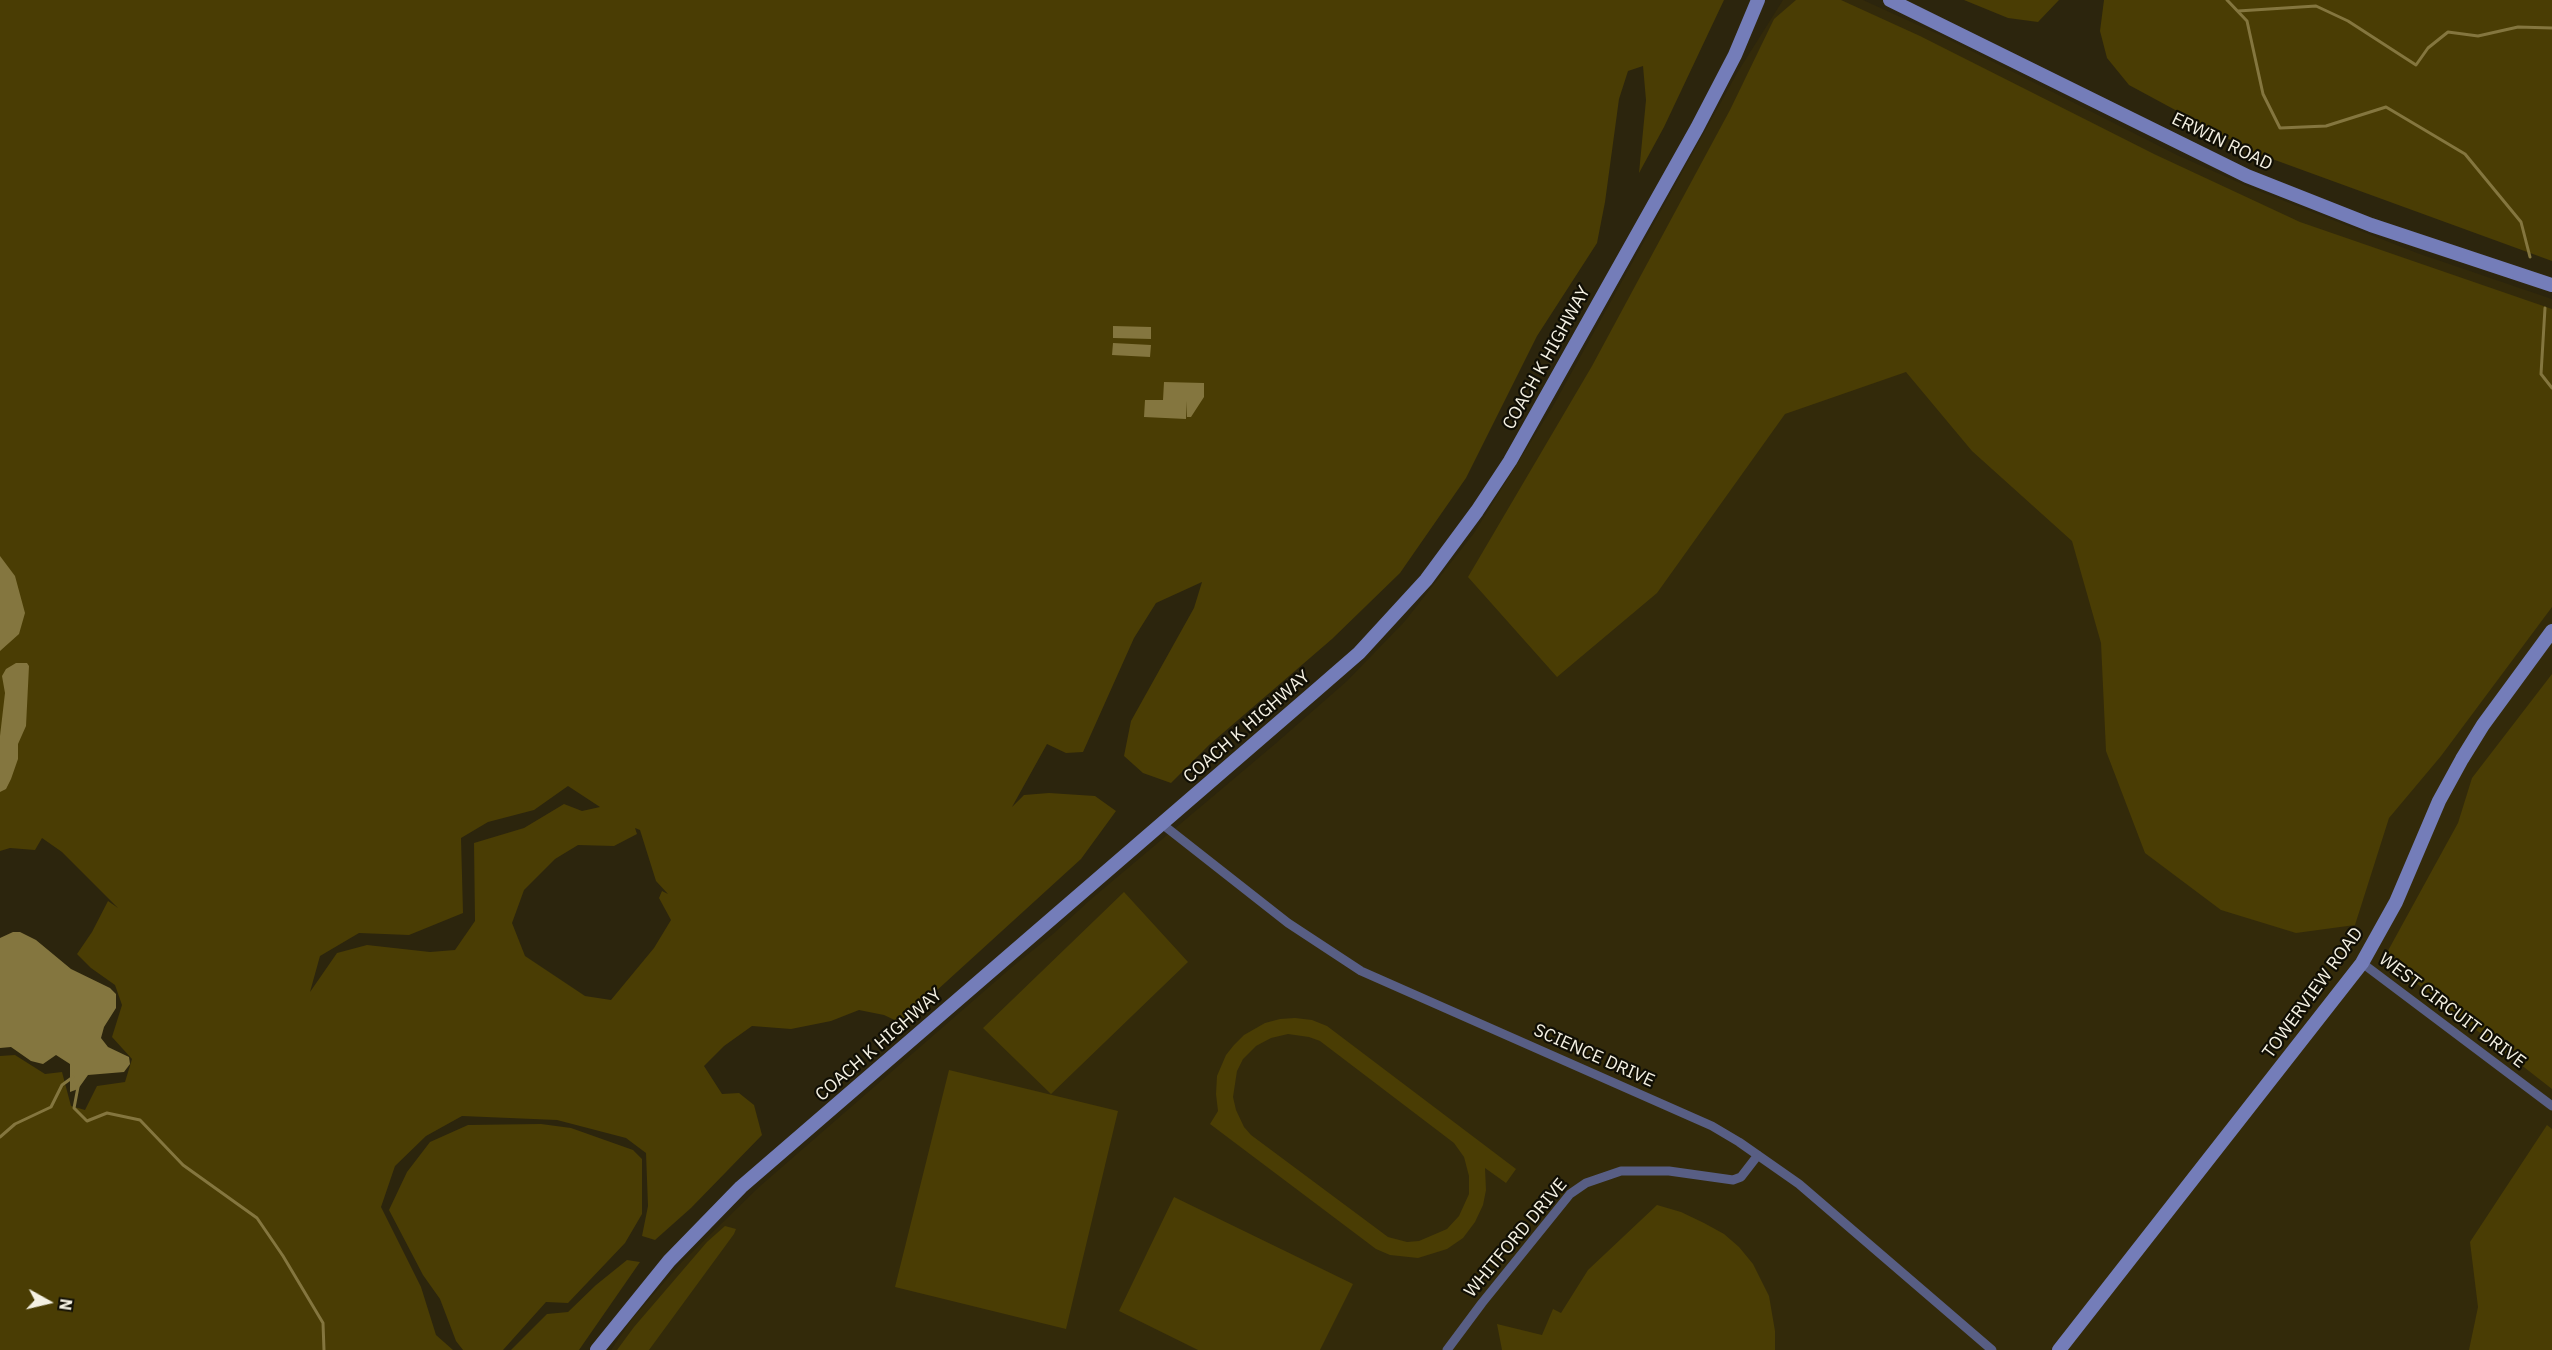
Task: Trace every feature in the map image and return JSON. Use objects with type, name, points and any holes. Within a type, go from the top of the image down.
[{"type":"main road","name":"COACH K HIGHWAY","points":[[597,1350],[662,1268],[726,1202],[1359,653],[1426,580],[1455,543],[1509,461],[1697,128],[1735,55],[1758,0]]},
{"type":"main road","name":"ERWIN ROAD","points":[[1890,0],[2258,180],[2387,231],[2552,285]]},
{"type":"main road","name":"TOWERVIEW ROAD","points":[[2059,1350],[2362,963],[2396,902],[2439,801],[2462,759],[2483,725],[2552,632]]},
{"type":"street","name":"SCIENCE DRIVE","points":[[1162,824],[1288,923],[1361,971],[1712,1126],[1758,1155],[1799,1184],[1992,1350]]},
{"type":"street","name":"WEST CIRCUIT DRIVE","points":[[2362,963],[2552,1106]]},
{"type":"street","name":"WHITFORD DRIVE","points":[[1447,1350],[1570,1194],[1586,1183],[1621,1171],[1669,1171],[1733,1180],[1741,1177],[1758,1155]]},
{"type":"shaded area","points":[[0,0],[1724,0],[1664,127],[1639,173],[1646,100],[1643,66],[1628,71],[1619,99],[1597,243],[1537,336],[1466,478],[1400,573],[1332,639],[1209,745],[1171,783],[1143,773],[1124,756],[1131,721],[1194,608],[1202,582],[1156,603],[1134,638],[1083,752],[1066,753],[1047,744],[1012,807],[1024,795],[1049,793],[1095,796],[1116,811],[1081,859],[901,1023],[884,1015],[859,1010],[831,1021],[791,1029],[752,1026],[724,1046],[704,1066],[722,1094],[739,1093],[754,1105],[762,1135],[691,1208],[655,1240],[642,1236],[648,1206],[646,1153],[626,1138],[557,1120],[462,1116],[426,1136],[395,1166],[381,1207],[421,1287],[436,1335],[453,1350],[0,1350],[0,1056],[15,1055],[45,1074],[62,1072],[71,1106],[85,1110],[97,1086],[125,1082],[132,1059],[112,1037],[122,1005],[115,985],[91,968],[77,954],[92,932],[108,901],[118,908],[62,852],[42,838],[35,850],[10,848],[0,851]],"holes":[[[568,786],[600,807],[582,811],[564,804],[524,828],[474,843],[475,921],[455,950],[430,952],[367,945],[337,953],[310,992],[320,956],[359,933],[409,935],[463,913],[461,838],[488,822],[534,810]],[[635,828],[640,830],[656,881],[668,894],[662,891],[659,898],[671,920],[654,948],[611,1000],[585,996],[525,956],[512,923],[524,890],[555,859],[578,845],[614,846],[637,834]]]},
{"type":"shaded area","points":[[1783,0],[1863,0],[1940,35],[2177,155],[2249,187],[2417,253],[2552,299],[2552,1350],[611,1350],[632,1319],[681,1263],[759,1187],[1347,681],[1405,621],[1474,533],[1553,406],[1737,73]]},
{"type":"shaded area","points":[[1796,0],[1841,0],[1920,36],[2154,154],[2300,222],[2552,309],[2552,607],[2441,756],[2389,818],[2355,925],[2296,933],[2221,910],[2145,853],[2106,751],[2101,643],[2072,541],[1972,451],[1906,372],[1785,414],[1657,593],[1557,677],[1468,577],[1592,366],[1730,110],[1774,19]]},
{"type":"shaded area","points":[[1964,0],[2059,0],[2038,22],[2008,18]]},
{"type":"shaded area","points":[[2104,0],[2552,0],[2552,261],[2253,152],[2129,85],[2107,58],[2100,31]]},
{"type":"shaded area","points":[[1113,326],[1151,327],[1151,339],[1113,338]]},
{"type":"shaded area","points":[[1113,343],[1151,345],[1150,357],[1112,355]]},
{"type":"shaded area","points":[[1164,382],[1204,383],[1204,397],[1191,417],[1187,417],[1187,401],[1186,419],[1144,417],[1145,400],[1163,400]]},
{"type":"shaded area","points":[[0,556],[15,576],[25,613],[19,634],[0,651]]},
{"type":"shaded area","points":[[16,663],[27,663],[29,666],[26,726],[18,744],[18,759],[11,779],[6,789],[0,792],[0,736],[5,693],[2,676],[6,669]]},
{"type":"shaded area","points":[[2552,674],[2552,1089],[2384,958],[2458,823],[2472,778]]},
{"type":"shaded area","points":[[1124,892],[1188,962],[1051,1094],[983,1028]]},
{"type":"shaded area","points":[[13,932],[20,932],[36,940],[71,969],[110,988],[116,994],[116,1008],[104,1027],[101,1038],[108,1047],[129,1057],[130,1064],[124,1072],[88,1075],[78,1089],[70,1092],[70,1064],[56,1055],[43,1064],[31,1061],[11,1047],[0,1048],[0,938]]},
{"type":"shaded area","points":[[1280,1019],[1312,1020],[1327,1026],[1516,1169],[1506,1183],[1485,1168],[1486,1190],[1483,1205],[1475,1222],[1463,1238],[1447,1249],[1418,1258],[1390,1255],[1376,1249],[1210,1124],[1218,1111],[1217,1076],[1226,1055],[1244,1035],[1265,1023]],"holes":[[[1288,1034],[1320,1041],[1454,1143],[1464,1157],[1469,1176],[1469,1194],[1459,1216],[1447,1229],[1419,1241],[1407,1242],[1388,1237],[1251,1135],[1244,1127],[1233,1097],[1237,1071],[1243,1059],[1256,1046],[1271,1038]]]},
{"type":"shaded area","points":[[949,1070],[1118,1111],[1066,1329],[895,1287]]},
{"type":"shaded area","points":[[541,1124],[571,1128],[633,1150],[642,1159],[642,1214],[625,1243],[568,1303],[546,1302],[503,1350],[463,1350],[456,1341],[440,1299],[423,1275],[389,1210],[407,1172],[430,1142],[468,1125]]},
{"type":"shaded area","points":[[2547,1125],[2552,1129],[2552,1350],[2469,1350],[2478,1307],[2470,1242]]},
{"type":"shaded area","points":[[1174,1197],[1353,1284],[1320,1350],[1198,1350],[1119,1311]]},
{"type":"shaded area","points":[[1657,1205],[1681,1212],[1724,1234],[1753,1264],[1769,1296],[1775,1331],[1775,1350],[1502,1350],[1497,1324],[1542,1335],[1553,1309],[1561,1313],[1588,1270]]},
{"type":"shaded area","points":[[725,1226],[736,1229],[734,1234],[649,1350],[617,1350],[707,1242]]},
{"type":"shaded area","points":[[627,1260],[640,1262],[579,1350],[511,1350],[547,1314],[568,1312]]},
{"type":"waterway","points":[[2227,0],[2247,21],[2263,94],[2280,128],[2326,126],[2386,107],[2465,154],[2521,222],[2530,257]]},
{"type":"waterway","points":[[2238,11],[2316,6],[2348,21],[2416,65],[2428,48],[2448,32],[2478,36],[2518,27],[2552,28]]},
{"type":"waterway","points":[[2545,308],[2541,374],[2552,388]]},
{"type":"waterway","points":[[0,1137],[15,1124],[51,1107],[62,1085],[73,1077]]},
{"type":"waterway","points":[[78,1087],[74,1108],[87,1121],[107,1113],[140,1120],[183,1165],[257,1218],[323,1323],[324,1350]]}]
